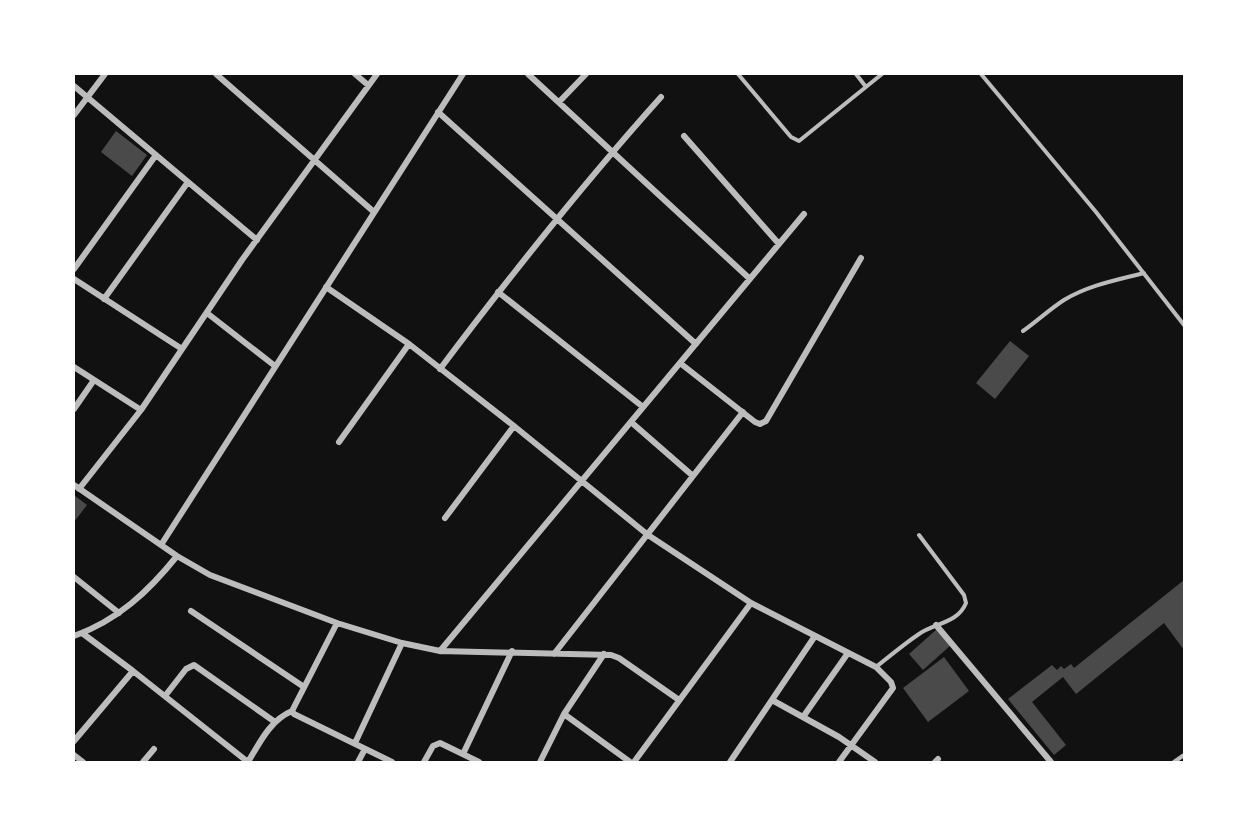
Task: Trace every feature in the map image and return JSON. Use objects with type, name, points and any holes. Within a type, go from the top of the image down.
[{"type":"street","points":[[74,115],[105,74]]},
{"type":"street","points":[[216,74],[374,212]]},
{"type":"street","points":[[354,74],[368,85]]},
{"type":"street","points":[[377,74],[257,240],[141,410],[76,487],[177,556],[210,575],[338,623],[402,643],[440,651],[604,654],[619,658],[679,700]]},
{"type":"street","points":[[161,545],[463,74]]},
{"type":"street","points":[[528,74],[750,279]]},
{"type":"street","points":[[559,102],[586,74]]},
{"type":"street","points":[[74,86],[257,240]]},
{"type":"street","points":[[440,369],[557,219],[613,151],[661,98]]},
{"type":"street","points":[[438,112],[696,344]]},
{"type":"street","points":[[684,136],[779,244]]},
{"type":"street","points":[[74,269],[156,155]]},
{"type":"street","points":[[104,299],[188,182]]},
{"type":"street","points":[[440,651],[804,214]]},
{"type":"street","points":[[680,363],[743,412],[760,423],[766,421],[861,258]]},
{"type":"street","points":[[74,279],[182,350]]},
{"type":"street","points":[[326,287],[409,344],[648,535],[752,603],[876,667],[891,682],[893,688],[840,762]]},
{"type":"street","points":[[498,292],[643,407]]},
{"type":"street","points":[[207,313],[275,366]]},
{"type":"street","points":[[339,442],[409,344]]},
{"type":"street","points":[[74,366],[141,410]]},
{"type":"street","points":[[74,409],[94,380]]},
{"type":"street","points":[[554,654],[743,412]]},
{"type":"street","points":[[631,422],[693,476]]},
{"type":"street","points":[[445,518],[514,426]]},
{"type":"street","points":[[74,636],[119,613],[152,586],[177,556]]},
{"type":"street","points":[[74,577],[119,613]]},
{"type":"street","points":[[564,714],[632,762],[752,603]]},
{"type":"street","points":[[191,612],[304,687]]},
{"type":"street","points":[[81,633],[248,762],[275,722],[292,711],[338,623]]},
{"type":"street","points":[[936,625],[1051,762]]},
{"type":"street","points":[[730,762],[815,636]]},
{"type":"street","points":[[355,743],[402,643]]},
{"type":"street","points":[[463,754],[512,651]]},
{"type":"street","points":[[803,717],[848,653]]},
{"type":"street","points":[[540,762],[564,714],[604,654]]},
{"type":"street","points":[[165,696],[186,669],[194,665],[275,722]]},
{"type":"street","points":[[74,741],[133,671]]},
{"type":"street","points":[[772,700],[852,745],[875,762]]},
{"type":"street","points":[[292,711],[392,762]]},
{"type":"street","points":[[424,762],[436,743],[444,744],[479,762]]},
{"type":"street","points":[[358,762],[365,749]]},
{"type":"street","points":[[143,762],[154,750]]},
{"type":"street","points":[[74,755],[83,762]]},
{"type":"lane","points":[[738,74],[791,137],[799,141],[882,74]]},
{"type":"lane","points":[[856,74],[866,87]]},
{"type":"lane","points":[[981,74],[1185,325]]},
{"type":"lane","points":[[1023,331],[1050,309],[1083,291],[1144,273]]},
{"type":"lane","points":[[876,667],[920,633],[950,621],[962,611],[966,603],[966,599],[919,535]]},
{"type":"lane","points":[[1174,762],[1185,754]]},
{"type":"building","points":[[116,131],[147,155],[132,176],[101,152]]},
{"type":"building","points":[[1010,341],[1029,356],[995,399],[976,383]]},
{"type":"building","points":[[74,495],[87,505],[74,522]]},
{"type":"building","points":[[1184,580],[1184,650],[1164,623],[1076,694],[1063,677],[1032,702],[1066,745],[1054,755],[1008,699],[1052,665],[1057,670],[1061,666],[1064,669],[1071,664],[1074,668]]},
{"type":"building","points":[[937,629],[951,645],[923,670],[909,654]]},
{"type":"building","points":[[944,657],[969,691],[928,722],[903,688]]}]
